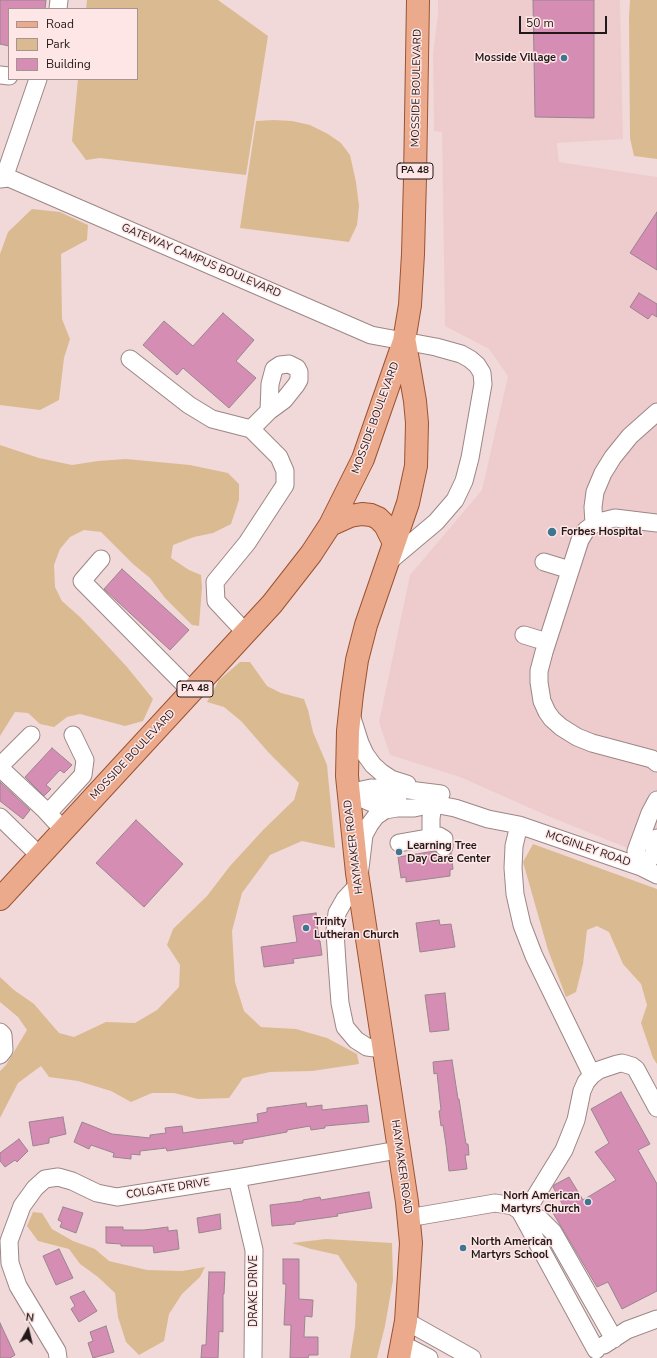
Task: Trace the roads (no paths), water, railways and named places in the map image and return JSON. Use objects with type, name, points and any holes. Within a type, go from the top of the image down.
[{"type":"main road","name":"MOSSIDE BOULEVARD","points":[[0,899],[272,604],[311,554],[330,525],[363,459],[404,341],[410,305],[413,254],[418,0]]},
{"type":"main road","name":"HAYMAKER ROAD","points":[[401,1351],[406,1321],[411,1243],[358,884],[348,793],[348,739],[350,713],[364,632],[408,503],[416,466],[417,422],[415,401],[404,341]]},
{"type":"main road","points":[[330,525],[350,516],[362,514],[371,515],[378,518],[385,525],[394,543]]},
{"type":"street","points":[[3,172],[35,80]]},
{"type":"street","name":"GATEWAY CAMPUS BOULEVARD","points":[[3,172],[9,178],[371,335],[436,347],[460,354],[470,359],[477,365],[482,374],[483,384],[470,458],[464,481],[455,500],[436,522],[386,564]]},
{"type":"street","points":[[130,359],[194,408],[212,419],[251,429],[279,457],[285,471],[285,485],[247,543],[215,582],[216,601],[246,633]]},
{"type":"street","points":[[251,429],[269,411]]},
{"type":"street","points":[[594,524],[593,507],[595,492],[603,473],[613,457],[630,436],[657,412]]},
{"type":"street","points":[[657,523],[615,518],[594,524],[586,530],[580,540],[539,671],[542,703],[552,719],[561,727],[592,744],[652,759],[657,763]]},
{"type":"street","points":[[101,559],[82,581],[192,692]]},
{"type":"street","points":[[544,562],[570,570]]},
{"type":"street","points":[[524,635],[547,642]]},
{"type":"street","points":[[350,713],[365,754],[382,774],[402,784],[418,786],[434,799]]},
{"type":"street","points":[[31,735],[0,767],[48,813],[64,831]]},
{"type":"street","points":[[48,813],[83,775],[85,760],[73,735]]},
{"type":"street","name":"MCGINLEY ROAD","points":[[348,793],[372,803],[434,799],[488,819],[519,825],[641,867],[657,875]]},
{"type":"street","points":[[399,843],[438,842],[431,818],[434,799]]},
{"type":"street","points":[[383,1048],[367,1047],[356,1040],[345,1027],[340,1003],[335,931],[337,914],[345,899],[358,884],[364,835],[376,816],[384,810],[414,808],[434,799]]},
{"type":"street","points":[[657,800],[650,813],[636,851],[641,867],[653,856],[657,838]]},
{"type":"street","points":[[0,817],[40,856]]},
{"type":"street","points":[[519,825],[514,846],[513,868],[515,894],[522,925],[534,956],[592,1075]]},
{"type":"street","points":[[0,1032],[3,1035],[4,1050],[0,1055]]},
{"type":"street","points":[[520,1211],[532,1202],[564,1150],[576,1120],[582,1090],[592,1075],[599,1070],[617,1064],[622,1063],[632,1066],[636,1069],[657,1108]]},
{"type":"street","name":"COLGATE DRIVE","points":[[58,1358],[57,1351],[18,1286],[10,1263],[9,1241],[22,1206],[34,1188],[45,1179],[58,1177],[72,1180],[97,1193],[117,1197],[398,1150]]},
{"type":"street","name":"DRAKE DRIVE","points":[[237,1178],[254,1250],[253,1358]]},
{"type":"street","points":[[408,1218],[495,1203],[513,1206],[520,1211],[540,1219],[553,1232],[614,1339]]},
{"type":"street","points":[[520,1211],[591,1354],[628,1330],[657,1319]]},
{"type":"street","points":[[406,1321],[472,1358]]},
{"type":"street","points":[[401,1351],[429,1358]]},
{"type":"place","name":"Mosside Village","points":[[564,58]]},
{"type":"place","name":"Forbes Hospital","points":[[552,532]]},
{"type":"place","name":"Learning Tree Day Care Center","points":[[399,852]]},
{"type":"place","name":"Trinity Lutheran Church","points":[[306,928]]},
{"type":"place","name":"Norh American Martyrs Church","points":[[588,1202]]},
{"type":"place","name":"North American Martyrs School","points":[[463,1248]]}]
